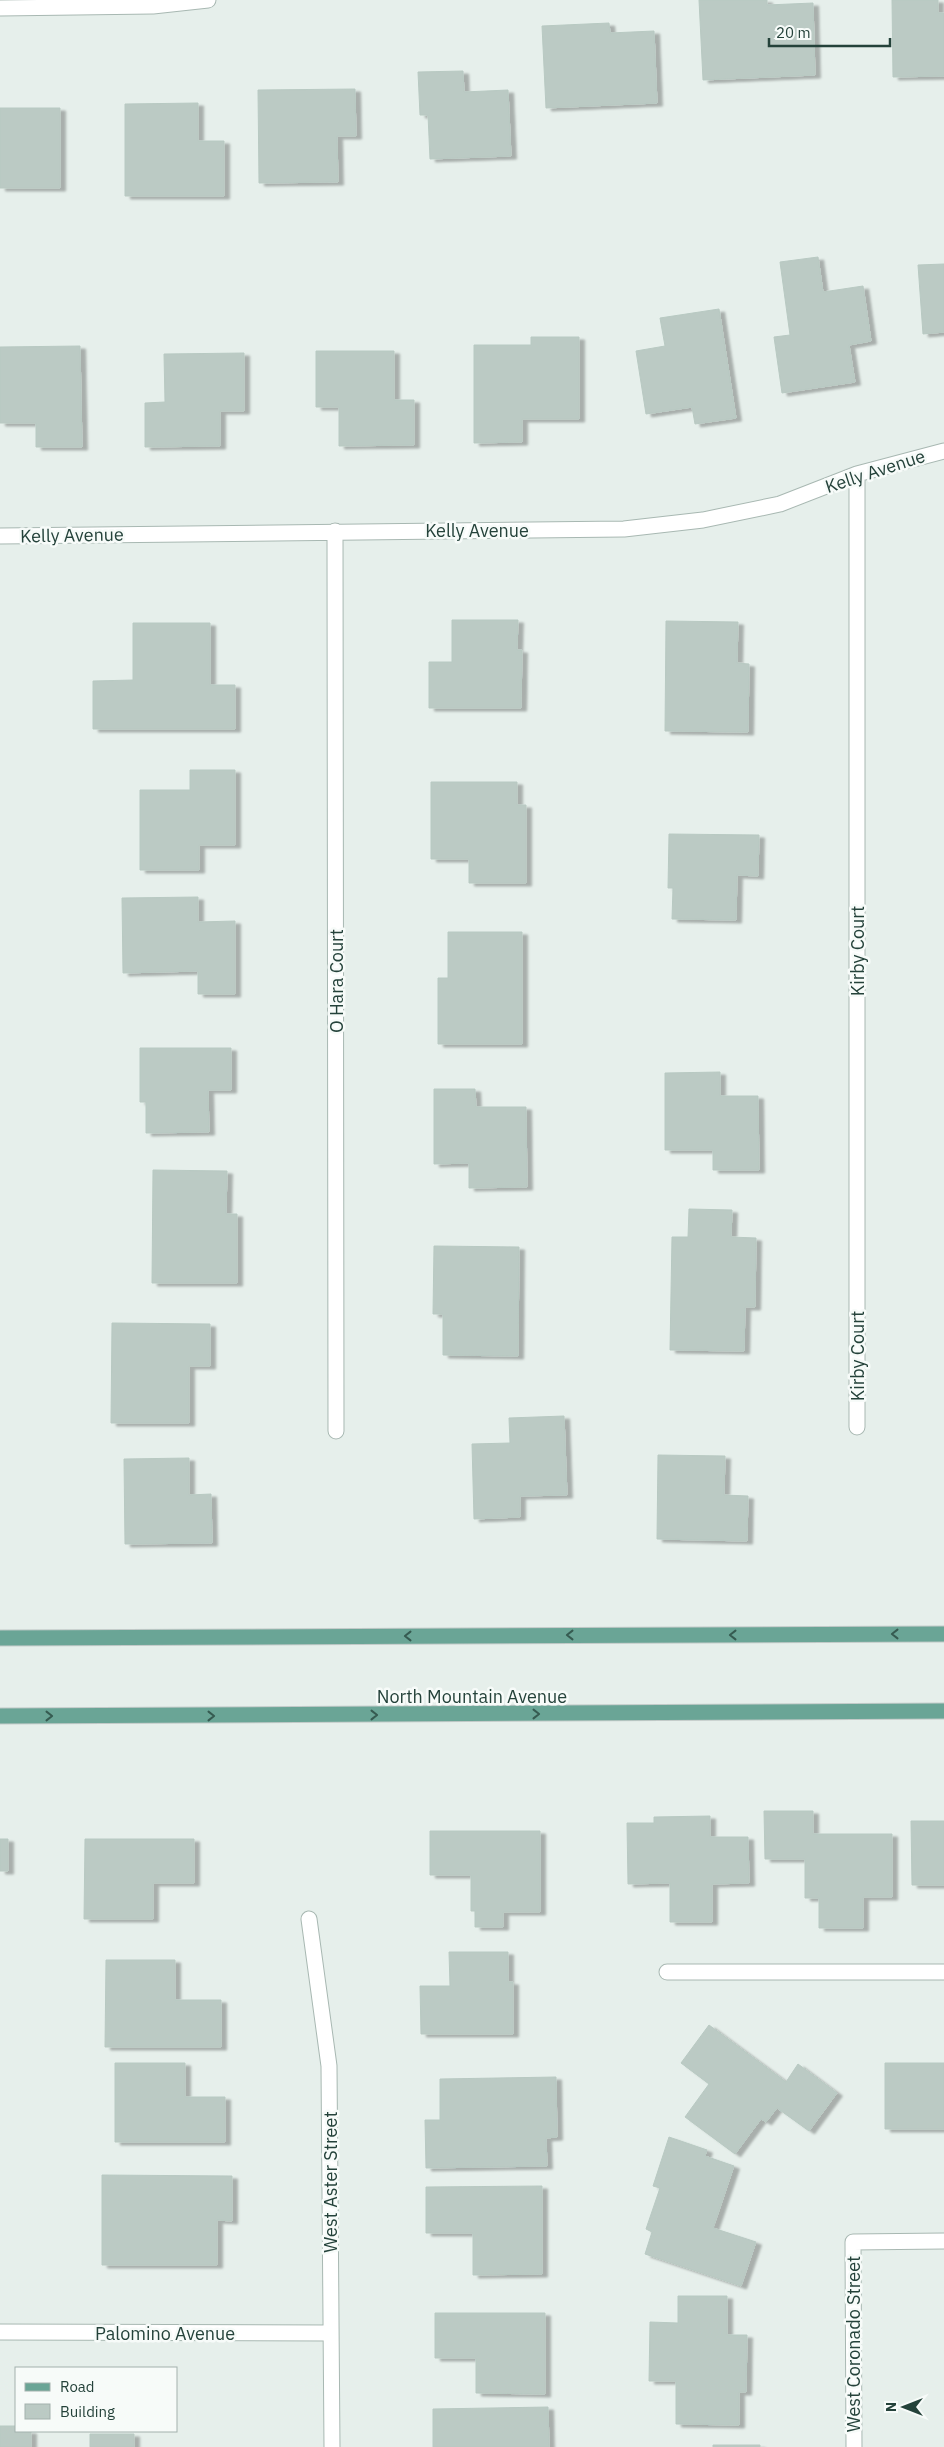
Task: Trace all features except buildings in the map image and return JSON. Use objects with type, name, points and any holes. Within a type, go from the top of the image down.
[{"type":"main road","points":[[0,1638],[944,1634]]},
{"type":"main road","name":"North Mountain Avenue","points":[[0,1716],[944,1711]]},
{"type":"street","points":[[0,8],[153,6],[208,0]]},
{"type":"street","name":"Kelly Avenue","points":[[0,536],[624,529],[693,521],[780,504],[857,474],[944,451]]},
{"type":"street","name":"Kirby Court","points":[[857,474],[857,1427]]},
{"type":"street","name":"O Hara Court","points":[[335,531],[336,1432]]},
{"type":"street","name":"West Aster Street","points":[[309,1919],[329,2066],[332,2447]]},
{"type":"street","points":[[667,1972],[944,1972]]},
{"type":"street","name":"West Coronado Street","points":[[854,2447],[853,2242],[944,2241]]},
{"type":"street","name":"Palomino Avenue","points":[[0,2332],[330,2333]]}]
